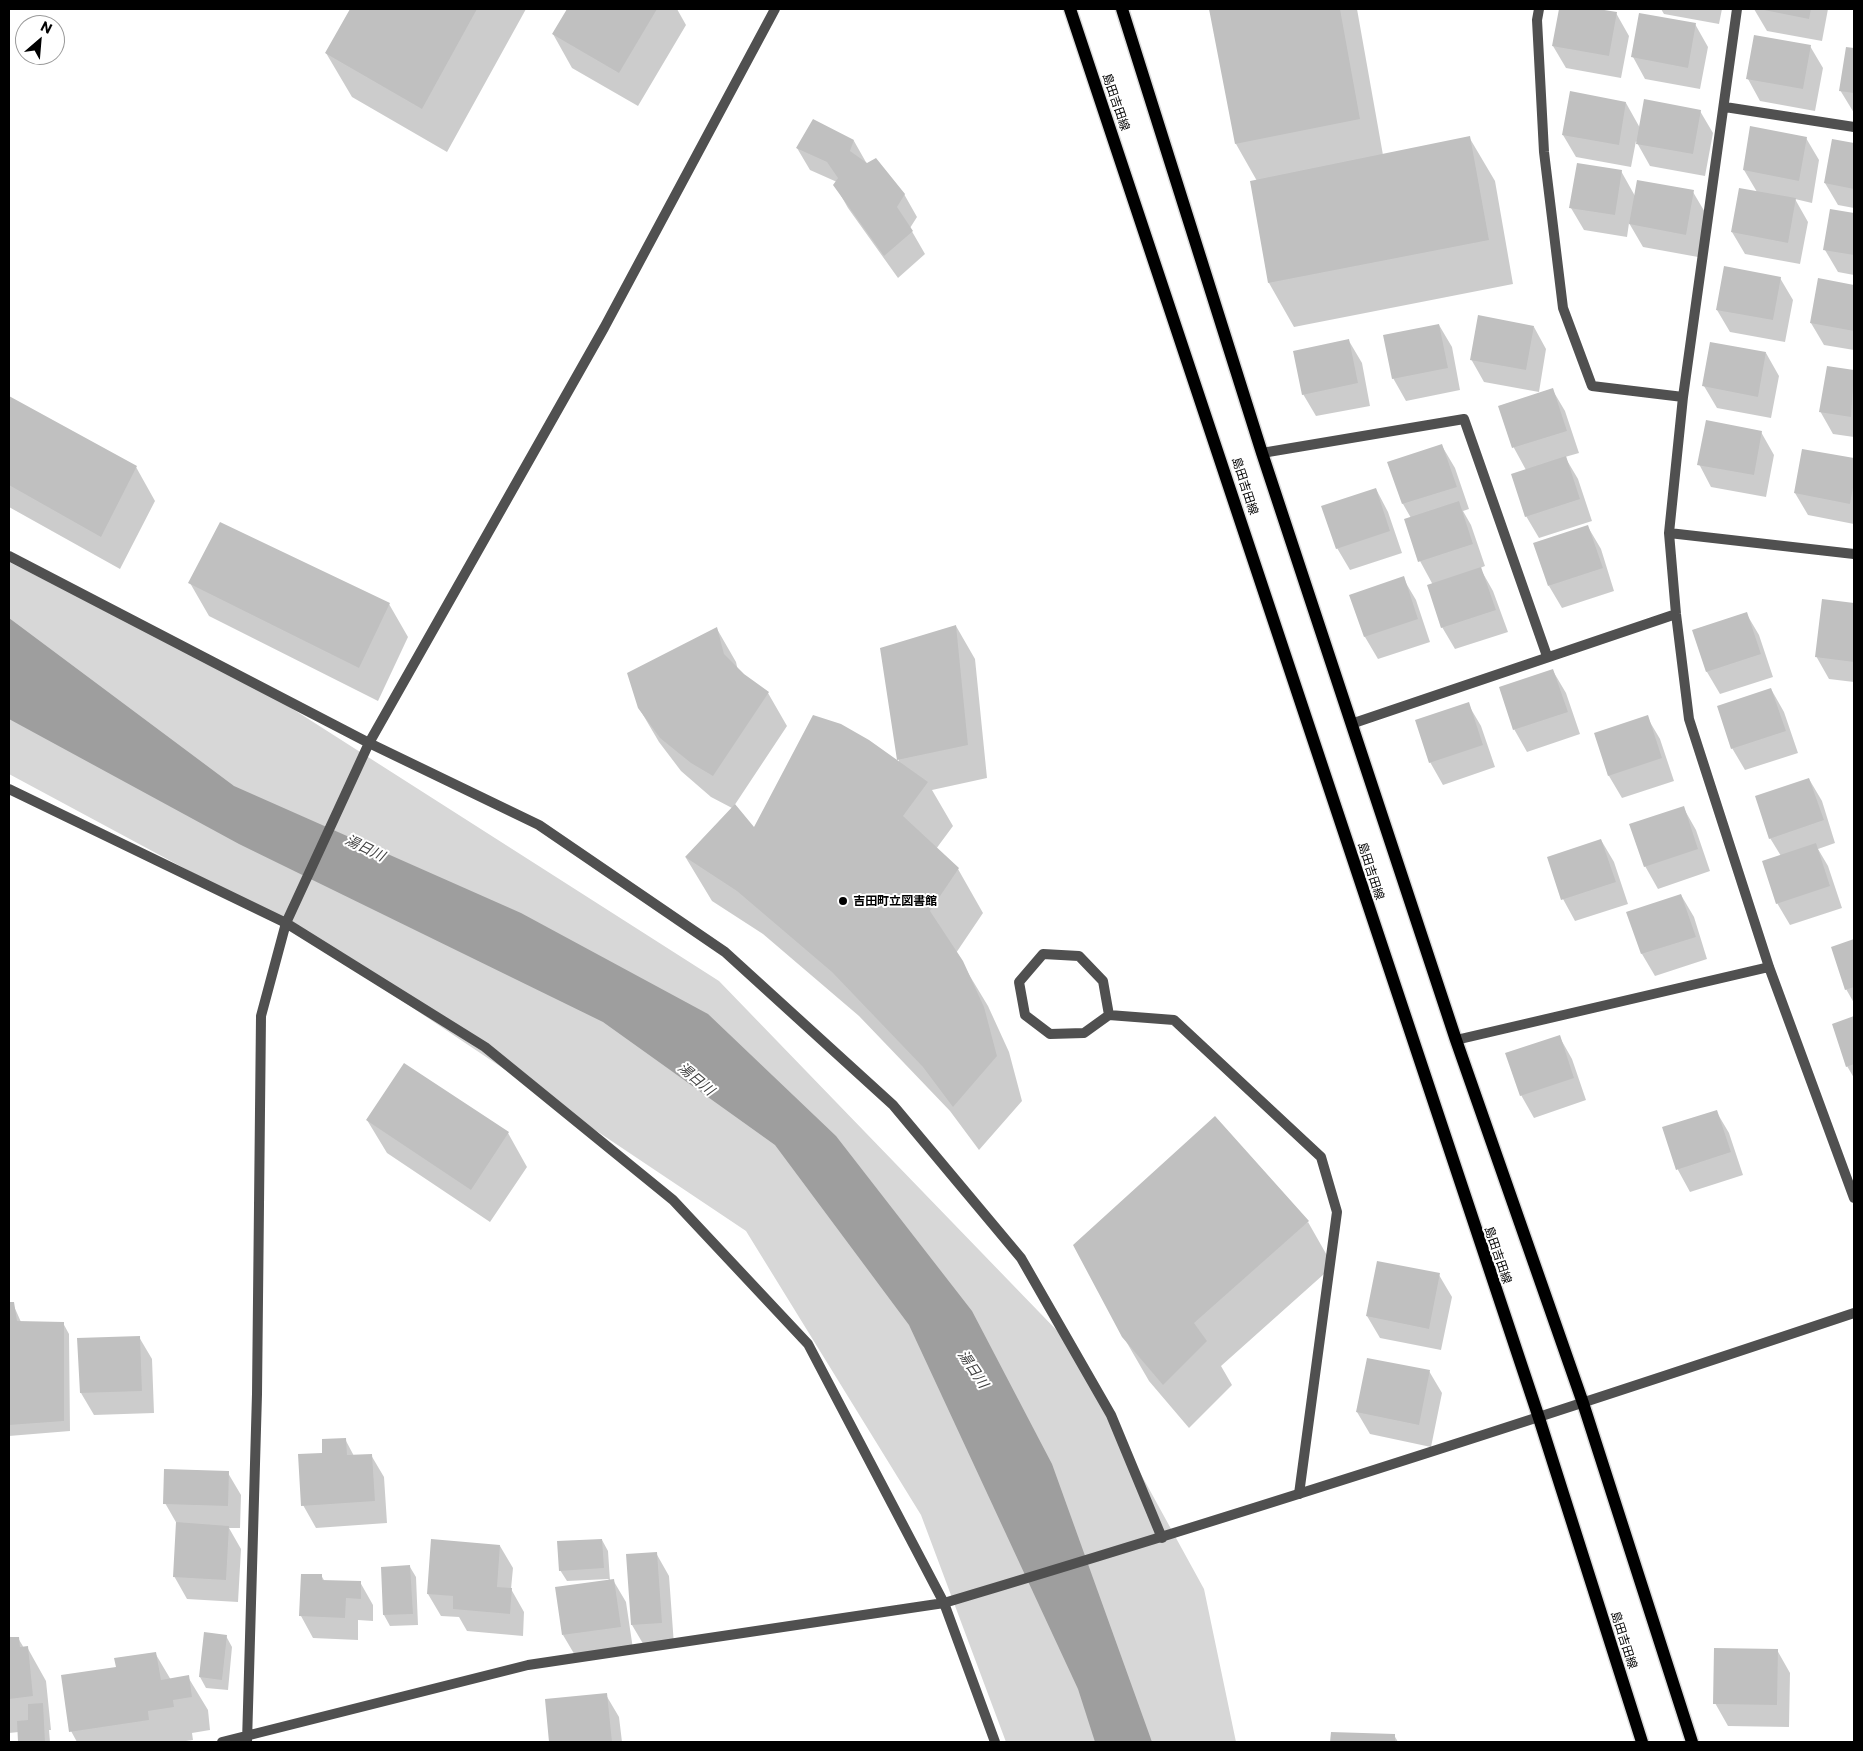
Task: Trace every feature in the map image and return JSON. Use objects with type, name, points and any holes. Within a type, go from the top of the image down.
[{"type":"main road","name":"島田吉田線","points":[[1070,9],[1538,1418],[1642,1742]]},
{"type":"main road","points":[[1122,9],[1262,453],[1351,724],[1456,1040],[1583,1403],[1692,1742]]},
{"type":"street","points":[[247,1739],[257,1394],[261,1016],[286,922],[369,743],[604,328],[776,9]]},
{"type":"street","points":[[1539,9],[1537,20],[1544,152],[1563,308],[1592,386],[1683,397]]},
{"type":"street","points":[[1737,9],[1725,107],[1683,397],[1669,533],[1676,614],[1689,719],[1769,967],[1854,1198]]},
{"type":"street","points":[[1725,107],[1854,127]]},
{"type":"street","points":[[1262,453],[1464,419],[1547,656]]},
{"type":"street","points":[[1669,533],[1854,554]]},
{"type":"street","points":[[9,556],[369,743],[539,825],[725,952],[893,1105],[1021,1258],[1111,1415],[1162,1538]]},
{"type":"street","points":[[1351,724],[1547,656],[1676,614]]},
{"type":"street","points":[[9,789],[286,922],[485,1047],[673,1200],[808,1344],[944,1603],[995,1742]]},
{"type":"street","points":[[1109,1014],[1103,981],[1079,956],[1043,954],[1019,982],[1026,1015],[1050,1034],[1084,1033],[1109,1014],[1174,1020],[1320,1157],[1337,1212],[1299,1494]]},
{"type":"street","points":[[1456,1040],[1769,967]]},
{"type":"street","points":[[222,1742],[247,1739],[528,1665],[944,1603],[1162,1538],[1538,1418],[1854,1313]]},
{"type":"shaded area","points":[[9,562],[252,683],[719,981],[1069,1343],[1204,1589],[1236,1742],[1006,1742],[921,1515],[746,1231],[286,923],[9,774]]},
{"type":"water","name":"湯日川","points":[[9,618],[234,786],[521,913],[708,1014],[836,1136],[972,1311],[1052,1464],[1152,1742],[1095,1742],[1078,1689],[909,1325],[775,1145],[603,1022],[239,844],[9,719]]},
{"type":"building","points":[[350,9],[477,9],[422,109],[325,53]]},
{"type":"building","points":[[567,9],[657,9],[619,73],[552,34]]},
{"type":"building","points":[[1209,9],[1340,9],[1360,119],[1235,144]]},
{"type":"building","points":[[1559,9],[1598,9],[1617,12],[1609,56],[1552,46]]},
{"type":"building","points":[[1759,9],[1811,9],[1809,19]]},
{"type":"building","points":[[1639,13],[1696,23],[1688,68],[1631,57]]},
{"type":"building","points":[[1754,35],[1811,45],[1803,89],[1746,79]]},
{"type":"building","points":[[1846,47],[1854,48],[1854,93],[1839,91]]},
{"type":"building","points":[[1570,91],[1626,102],[1619,145],[1562,135]]},
{"type":"building","points":[[1644,99],[1701,110],[1693,154],[1636,144]]},
{"type":"building","points":[[813,119],[854,140],[850,151],[867,163],[876,158],[905,194],[897,207],[913,231],[884,256],[833,185],[838,178],[827,162],[796,148]]},
{"type":"building","points":[[1750,126],[1807,137],[1799,181],[1743,170]]},
{"type":"building","points":[[1470,136],[1489,240],[1268,283],[1250,181]]},
{"type":"building","points":[[1832,139],[1854,143],[1854,189],[1824,183]]},
{"type":"building","points":[[1577,163],[1622,170],[1615,215],[1569,208]]},
{"type":"building","points":[[1637,180],[1694,190],[1686,235],[1629,224]]},
{"type":"building","points":[[1739,188],[1796,198],[1788,243],[1731,232]]},
{"type":"building","points":[[1830,209],[1854,213],[1854,255],[1823,250]]},
{"type":"building","points":[[1724,266],[1781,277],[1773,320],[1716,310]]},
{"type":"building","points":[[1818,278],[1854,285],[1854,331],[1810,323]]},
{"type":"building","points":[[1478,315],[1534,326],[1526,370],[1470,360]]},
{"type":"building","points":[[1439,324],[1448,368],[1392,379],[1383,335]]},
{"type":"building","points":[[1349,339],[1358,383],[1302,395],[1293,351]]},
{"type":"building","points":[[1710,342],[1766,352],[1758,397],[1702,386]]},
{"type":"building","points":[[1827,366],[1854,370],[1851,417],[1819,412]]},
{"type":"building","points":[[1553,388],[1567,431],[1512,448],[1498,406]]},
{"type":"building","points":[[9,396],[137,466],[101,537],[9,485]]},
{"type":"building","points":[[1706,420],[1762,431],[1754,475],[1697,465]]},
{"type":"building","points":[[1442,444],[1457,487],[1402,504],[1387,462]]},
{"type":"building","points":[[1802,449],[1854,458],[1854,482],[1850,504],[1794,493]]},
{"type":"building","points":[[1566,456],[1580,499],[1525,517],[1511,474]]},
{"type":"building","points":[[1376,488],[1390,531],[1336,549],[1321,506]]},
{"type":"building","points":[[1459,501],[1473,544],[1418,562],[1404,519]]},
{"type":"building","points":[[220,522],[390,603],[359,668],[188,583]]},
{"type":"building","points":[[1588,525],[1603,568],[1548,586],[1533,543]]},
{"type":"building","points":[[1481,567],[1496,610],[1441,628],[1427,585]]},
{"type":"building","points":[[1404,576],[1418,619],[1364,637],[1349,595]]},
{"type":"building","points":[[1822,599],[1854,603],[1854,662],[1815,657]]},
{"type":"building","points":[[1747,612],[1761,654],[1706,672],[1692,630]]},
{"type":"building","points":[[956,625],[968,745],[897,760],[880,648]]},
{"type":"building","points":[[717,627],[724,654],[744,674],[769,692],[713,776],[691,763],[660,738],[638,708],[627,673]]},
{"type":"building","points":[[1553,669],[1568,712],[1513,730],[1499,687]]},
{"type":"building","points":[[1771,688],[1786,731],[1731,749],[1717,706]]},
{"type":"building","points":[[1469,702],[1483,745],[1429,763],[1415,720]]},
{"type":"building","name":"吉田町立図書館","points":[[813,715],[841,724],[869,740],[928,782],[903,816],[959,868],[930,911],[963,961],[984,1007],[997,1056],[953,1107],[923,1067],[832,972],[737,891],[685,857],[735,804],[754,827]]},
{"type":"building","points":[[1648,715],[1662,758],[1608,776],[1594,733]]},
{"type":"building","points":[[1809,778],[1824,820],[1769,839],[1755,796]]},
{"type":"building","points":[[1684,806],[1698,849],[1644,867],[1629,824]]},
{"type":"building","points":[[1601,839],[1616,882],[1561,900],[1547,857]]},
{"type":"building","points":[[1816,843],[1830,886],[1776,904],[1762,861]]},
{"type":"building","points":[[1681,894],[1696,937],[1641,954],[1626,912]]},
{"type":"building","points":[[1854,939],[1854,987],[1845,990],[1831,947]]},
{"type":"building","points":[[1854,1016],[1854,1064],[1846,1067],[1832,1024]]},
{"type":"building","points":[[1560,1035],[1574,1078],[1520,1096],[1505,1053]]},
{"type":"building","points":[[404,1063],[509,1132],[471,1190],[366,1120]]},
{"type":"building","points":[[1717,1110],[1731,1152],[1676,1170],[1662,1127]]},
{"type":"building","points":[[1215,1116],[1309,1221],[1194,1323],[1207,1341],[1163,1385],[1122,1337],[1073,1245]]},
{"type":"building","points":[[1377,1261],[1440,1273],[1429,1329],[1366,1316]]},
{"type":"building","points":[[9,1302],[14,1302],[17,1321],[64,1322],[64,1421],[9,1425]]},
{"type":"building","points":[[140,1336],[142,1391],[80,1393],[77,1338]]},
{"type":"building","points":[[1367,1358],[1430,1370],[1419,1425],[1356,1412]]},
{"type":"building","points":[[346,1438],[347,1455],[372,1454],[375,1501],[301,1506],[298,1454],[322,1453],[322,1439]]},
{"type":"building","points":[[164,1469],[229,1471],[228,1506],[163,1504]]},
{"type":"building","points":[[176,1522],[229,1526],[226,1580],[173,1577]]},
{"type":"building","points":[[431,1539],[500,1545],[497,1587],[512,1588],[510,1614],[453,1609],[453,1596],[427,1594]]},
{"type":"building","points":[[602,1539],[604,1568],[559,1571],[557,1541]]},
{"type":"building","points":[[657,1552],[662,1623],[631,1625],[626,1554]]},
{"type":"building","points":[[410,1565],[413,1614],[383,1615],[381,1567]]},
{"type":"building","points":[[301,1574],[322,1574],[322,1580],[361,1581],[361,1599],[346,1598],[345,1618],[299,1616]]},
{"type":"building","points":[[614,1579],[621,1627],[562,1635],[555,1587]]},
{"type":"building","points":[[204,1632],[227,1635],[222,1680],[199,1677]]},
{"type":"building","points":[[9,1637],[19,1637],[20,1647],[28,1646],[33,1696],[9,1699]]},
{"type":"building","points":[[1714,1648],[1778,1649],[1777,1705],[1713,1704]]},
{"type":"building","points":[[156,1652],[161,1680],[189,1675],[192,1697],[173,1700],[174,1707],[148,1711],[149,1720],[69,1732],[61,1675],[116,1667],[114,1658]]},
{"type":"building","points":[[607,1693],[612,1742],[549,1742],[545,1699]]},
{"type":"building","points":[[43,1703],[45,1742],[18,1742],[17,1721],[28,1720],[28,1704]]},
{"type":"building","points":[[1331,1732],[1395,1734],[1395,1742],[1330,1742]]},
{"type":"place","name":"吉田町立図書館","points":[[843,901]]}]
